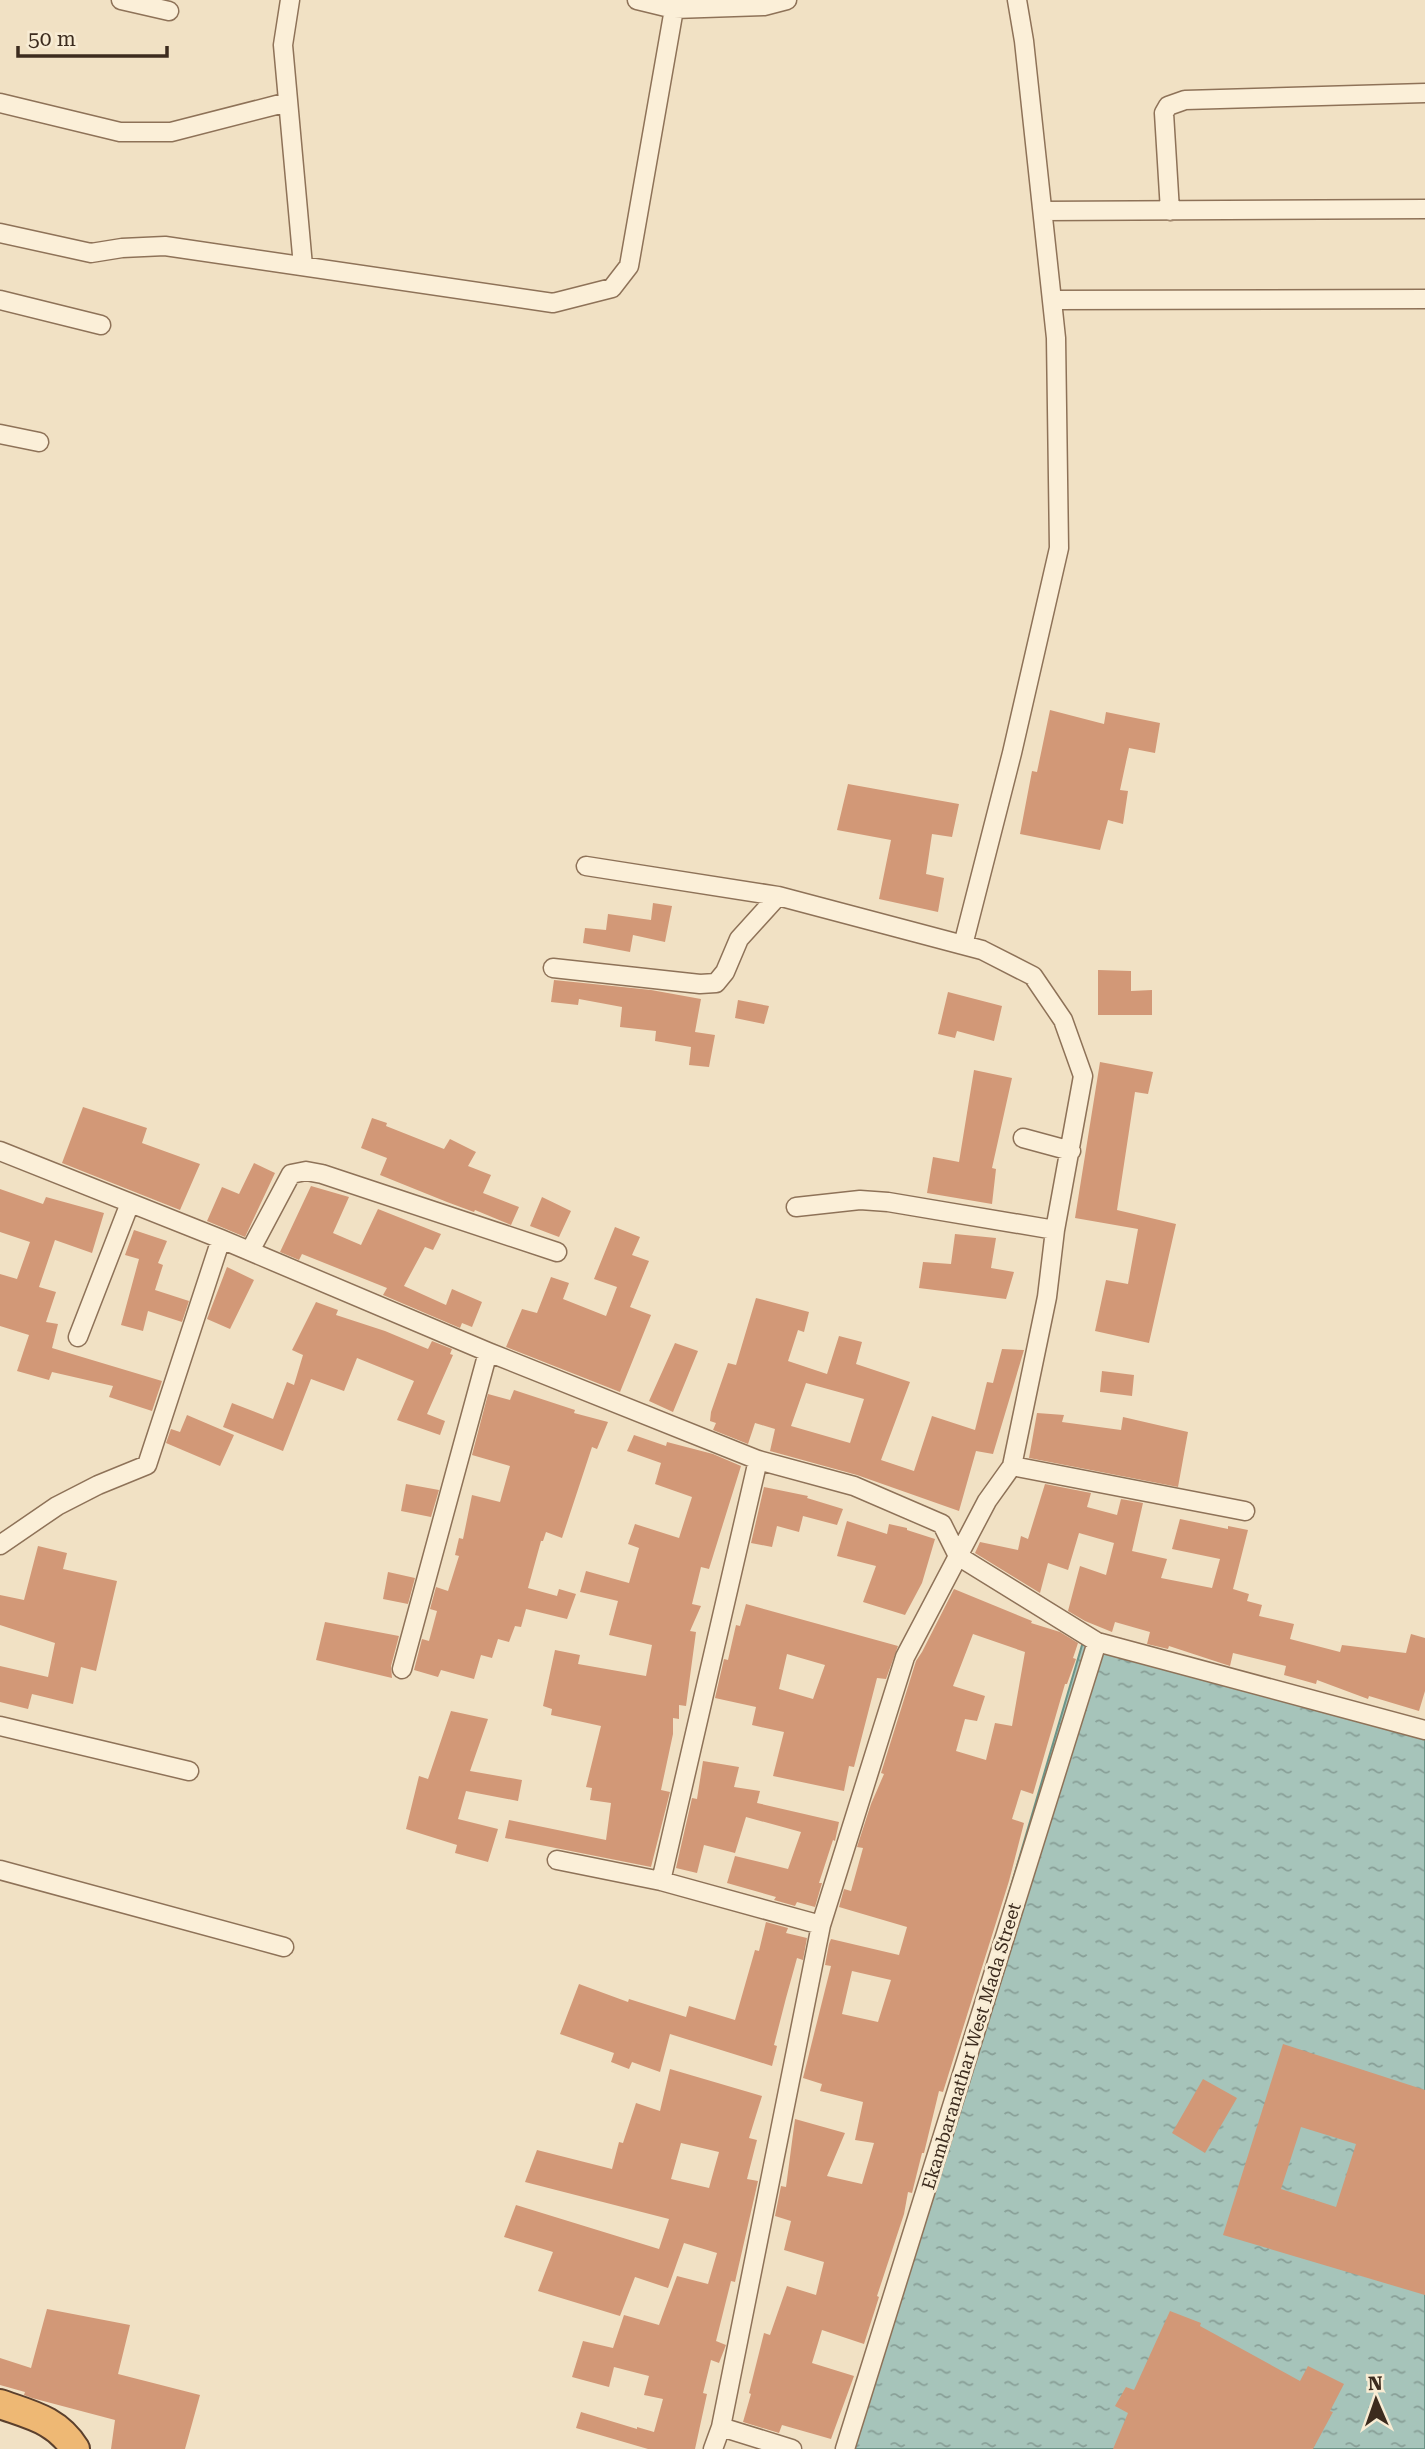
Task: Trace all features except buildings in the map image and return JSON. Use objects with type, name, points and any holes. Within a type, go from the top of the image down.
[{"type":"highway","points":[[0,2404],[45,2420],[66,2434],[75,2449]]},
{"type":"street","points":[[121,0],[169,11]]},
{"type":"street","points":[[290,0],[283,45],[303,266]]},
{"type":"street","points":[[637,0],[674,9],[764,6],[787,0]]},
{"type":"street","points":[[963,945],[1012,753],[1059,548],[1056,338],[1024,41],[1017,0]]},
{"type":"street","points":[[0,233],[91,253],[165,246],[553,303],[612,288],[629,265],[674,9]]},
{"type":"street","points":[[1170,211],[1164,113],[1168,106],[1185,100],[1425,93]]},
{"type":"street","points":[[0,103],[120,132],[171,132],[288,102]]},
{"type":"street","points":[[1043,211],[1425,209]]},
{"type":"street","points":[[1052,300],[1425,299]]},
{"type":"street","points":[[0,300],[101,325]]},
{"type":"street","points":[[0,434],[38,442]]},
{"type":"street","points":[[586,866],[778,896],[982,950],[1033,976],[1063,1020],[1083,1076],[1055,1230],[1047,1297],[1012,1466],[987,1501],[905,1657],[821,1925],[721,2427],[713,2449]]},
{"type":"street","points":[[553,968],[700,984],[716,983],[725,972],[738,939],[778,896]]},
{"type":"street","points":[[1023,1138],[1071,1151]]},
{"type":"street","points":[[0,1151],[758,1460],[854,1486],[942,1524],[958,1556],[1097,1642],[1425,1730]]},
{"type":"street","points":[[250,1251],[290,1174],[306,1171],[557,1252]]},
{"type":"street","points":[[796,1207],[860,1200],[888,1202],[1055,1230]]},
{"type":"street","points":[[78,1337],[130,1203]]},
{"type":"street","points":[[0,1545],[57,1506],[98,1485],[147,1465],[221,1239]]},
{"type":"street","points":[[402,1669],[488,1352]]},
{"type":"street","points":[[662,1881],[758,1460]]},
{"type":"street","points":[[1012,1466],[1245,1511]]},
{"type":"street","name":"Ekambaranathar West Mada Street","points":[[845,2449],[1097,1642]]},
{"type":"street","points":[[0,1726],[189,1771]]},
{"type":"street","points":[[556,1860],[662,1881],[821,1925]]},
{"type":"street","points":[[0,1870],[284,1947]]},
{"type":"street","points":[[721,2427],[792,2449]]},
{"type":"water","points":[[1085,1635],[1425,1735],[1425,2449],[845,2449]]}]
